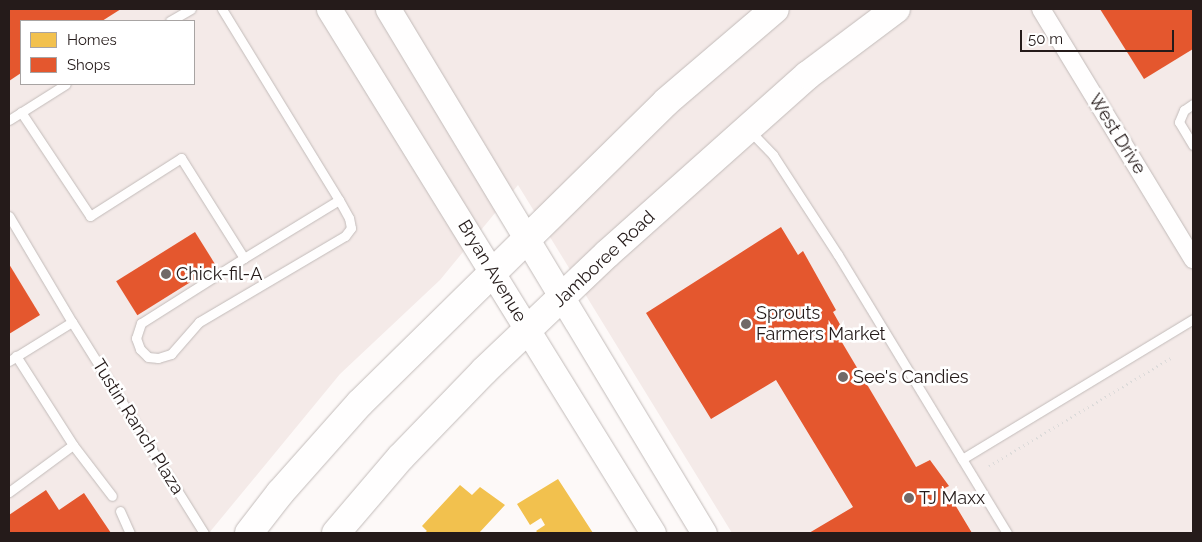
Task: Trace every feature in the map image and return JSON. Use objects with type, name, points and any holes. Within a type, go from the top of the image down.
[{"type":"main road","name":"Bryan Avenue","points":[[329,9],[653,533]]},
{"type":"main road","points":[[388,9],[704,533]]},
{"type":"main road","points":[[249,533],[280,493],[360,403],[666,102],[775,9]]},
{"type":"main road","name":"Jamboree Road","points":[[336,533],[401,457],[484,370],[562,300],[607,254],[808,75],[896,9]]},
{"type":"street","name":"West Drive","points":[[1041,9],[1193,259]]},
{"type":"lane","points":[[172,20],[191,9]]},
{"type":"lane","points":[[222,9],[339,200],[349,218],[351,228],[346,236],[200,322],[171,354],[158,358],[148,357],[140,349],[136,338],[141,323],[339,200]]},
{"type":"lane","points":[[9,120],[64,85]]},
{"type":"lane","points":[[1193,104],[1184,110],[1180,122],[1193,145]]},
{"type":"lane","points":[[22,112],[90,216],[180,158],[244,258]]},
{"type":"lane","points":[[747,128],[773,155],[838,255],[1007,533]]},
{"type":"lane","name":"Tustin Ranch Plaza","points":[[9,216],[72,322],[204,533]]},
{"type":"lane","points":[[962,459],[1193,319]]},
{"type":"lane","points":[[72,322],[12,359],[112,496]]},
{"type":"lane","points":[[9,492],[74,446]]},
{"type":"lane","points":[[120,511],[130,533]]},
{"type":"path","points":[[989,466],[1172,358]]},
{"type":"shaded area","points":[[9,9],[1193,9],[1193,533],[732,533],[518,185],[440,280],[340,374],[209,533],[9,533]]},
{"type":"building: Homes","points":[[558,479],[593,533],[538,533],[536,531],[545,525],[541,518],[530,525],[517,504]]},
{"type":"building: Homes","points":[[460,485],[472,495],[480,487],[505,505],[479,533],[424,533],[427,531],[422,526]]},
{"type":"building: Shops","points":[[9,9],[121,9],[104,20],[20,20],[20,74],[9,81]]},
{"type":"building: Shops","points":[[1100,9],[1193,9],[1193,49],[1144,79]]},
{"type":"building: Shops","points":[[781,227],[798,255],[803,251],[836,310],[833,312],[846,335],[840,339],[916,467],[930,460],[949,486],[945,488],[972,533],[809,533],[853,507],[776,380],[711,419],[646,313]]},
{"type":"building: Shops","name":"Chick-fil-A","points":[[195,232],[216,266],[137,315],[116,281]]},
{"type":"building: Shops","points":[[9,264],[40,315],[9,334]]},
{"type":"building: Shops","points":[[46,490],[59,510],[84,493],[111,533],[9,533],[9,515]]},
{"type":"place","name":"Chick-fil-A","points":[[166,274]]},
{"type":"place","name":"Sprouts Farmers Market","points":[[746,324]]},
{"type":"place","name":"See's Candies","points":[[843,377]]},
{"type":"place","name":"TJ Maxx","points":[[909,498]]}]
